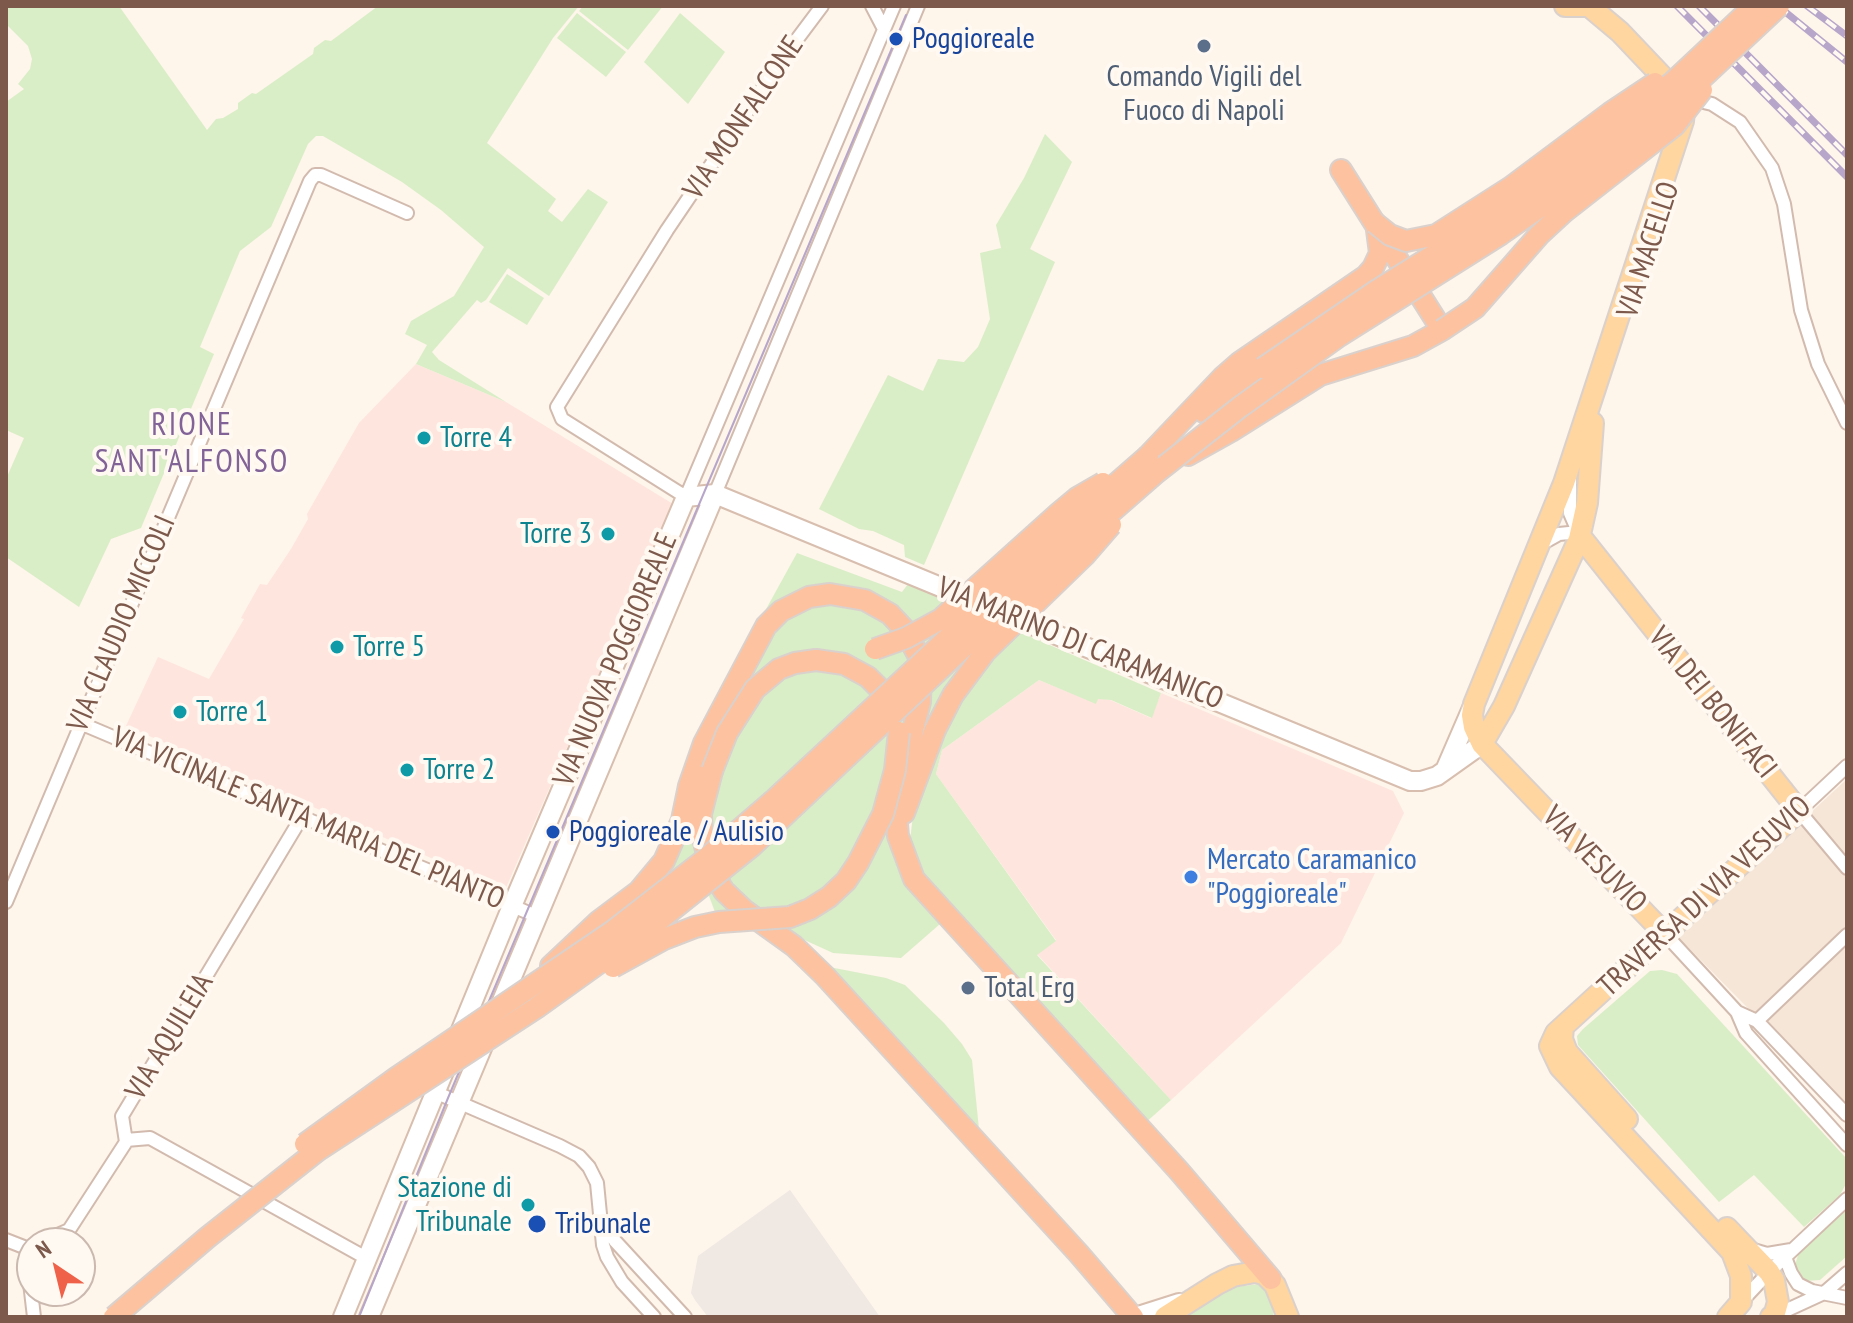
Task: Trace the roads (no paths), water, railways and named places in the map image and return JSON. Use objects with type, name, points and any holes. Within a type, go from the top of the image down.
[{"type":"highway","points":[[1134,1317],[825,976],[794,946],[744,910],[724,891],[711,870],[702,834],[701,814],[712,771],[727,733],[755,689],[779,669],[795,663],[875,649],[928,627],[955,609],[1077,498],[1231,431],[1320,375],[1413,346],[1475,308],[1539,235],[1565,211],[1675,125],[1713,56],[1754,6]]},
{"type":"highway","points":[[114,1317],[208,1237],[317,1151],[530,999],[735,835],[1077,518],[1152,464],[1225,395],[1318,330],[1548,180],[1779,6]]},
{"type":"highway","points":[[1375,223],[1390,235],[1406,241],[1436,235],[1511,187],[1626,102],[1713,56]]},
{"type":"highway","points":[[1341,170],[1442,330]]},
{"type":"highway","points":[[904,857],[901,823],[935,730],[953,695],[985,652],[1085,555],[1152,464],[1223,377],[1366,276],[1380,253],[1375,223]]},
{"type":"highway","points":[[530,999],[586,932],[639,891],[664,861],[682,820],[704,743],[766,626],[781,611],[798,601],[819,595],[865,600],[880,607],[910,637],[918,655],[922,677],[920,702],[895,801],[895,823],[904,857],[914,879],[1179,1171],[1271,1279]]},
{"type":"highway","points":[[96,1317],[209,1220],[304,1145],[396,1078],[530,999],[695,927],[719,922],[790,917],[820,904],[846,881],[883,814],[897,759],[899,732],[893,709],[876,683],[844,664],[816,660]]},
{"type":"main road","points":[[1565,6],[1586,6],[1620,32],[1695,100]]},
{"type":"main road","points":[[1611,6],[1680,86]]},
{"type":"main road","name":"VIA MACELLO","points":[[1589,419],[1683,121],[1680,86]]},
{"type":"main road","name":"VIA MACELLO","points":[[1589,419],[1695,100]]},
{"type":"main road","points":[[1444,771],[1589,419]]},
{"type":"main road","points":[[1444,771],[1482,744],[1504,706],[1580,536],[1587,503],[1589,419]]},
{"type":"main road","points":[[686,497],[715,494]]},
{"type":"main road","name":"VIA MARINO DI CARAMANICO","points":[[715,494],[1410,781],[1421,781],[1444,771]]},
{"type":"main road","name":"VIA NUOVA POGGIOREALE","points":[[369,1317],[715,494]]},
{"type":"main road","name":"VIA NUOVA POGGIOREALE","points":[[343,1317],[512,906],[686,497]]},
{"type":"main road","name":"VIA DEI BONIFACI","points":[[1580,536],[1799,811]]},
{"type":"main road","points":[[1476,697],[1474,727],[1482,744]]},
{"type":"main road","name":"VIA VESUVIO","points":[[1482,744],[1665,934]]},
{"type":"main road","name":"TRAVERSA DI VIA VESUVIO","points":[[1563,1027],[1799,811]]},
{"type":"main road","points":[[1563,1027],[1562,1039],[1571,1057],[1769,1272],[1779,1294],[1772,1316]]},
{"type":"main road","points":[[1563,1027],[1551,1039],[1554,1059],[1732,1252],[1741,1276],[1734,1310]]},
{"type":"main road","points":[[1134,1317],[1196,1296],[1245,1273],[1264,1274],[1271,1279],[1288,1317]]},
{"type":"main road","points":[[1165,1317],[1196,1296]]},
{"type":"street","name":"VIA MONFALCONE","points":[[686,497],[562,419],[557,413],[559,400],[667,230],[822,6]]},
{"type":"street","points":[[872,6],[884,29]]},
{"type":"street","name":"VIA NUOVA POGGIOREALE","points":[[686,497],[894,6]]},
{"type":"street","name":"VIA NUOVA POGGIOREALE","points":[[715,494],[918,6]]},
{"type":"street","points":[[1680,86],[1713,56]]},
{"type":"street","points":[[1695,100],[1712,104],[1740,122],[1772,168],[1784,204],[1801,310],[1818,364],[1847,423]]},
{"type":"street","name":"VIA CLAUDIO MICCOLI","points":[[6,902],[310,181],[315,175],[321,175],[407,213]]},
{"type":"street","points":[[1539,546],[1559,534],[1580,536],[1570,513],[1572,461]]},
{"type":"street","points":[[1539,546],[1558,547],[1565,558],[1566,568]]},
{"type":"street","points":[[1476,697],[1480,697],[1486,708],[1492,710],[1504,706]]},
{"type":"street","name":"VIA VICINALE SANTA MARIA DEL PIANTO","points":[[80,723],[536,916]]},
{"type":"street","name":"TRAVERSA DI VIA VESUVIO","points":[[1799,811],[1847,766]]},
{"type":"street","name":"VIA DEI BONIFACI","points":[[1799,811],[1847,868]]},
{"type":"street","name":"VIA AQUILEIA","points":[[71,1227],[126,1140],[122,1116],[303,815]]},
{"type":"street","name":"VIA VESUVIO","points":[[1665,934],[1737,1012],[1746,1033],[1847,1145]]},
{"type":"street","points":[[1757,1021],[1847,935]]},
{"type":"street","name":"VIA VESUVIO","points":[[1737,1012],[1757,1021],[1847,1115]]},
{"type":"street","points":[[437,1093],[579,1156],[597,1183],[603,1245],[611,1265],[654,1317]]},
{"type":"street","points":[[126,1140],[150,1138],[368,1259]]},
{"type":"street","points":[[1734,1310],[1769,1272],[1847,1199]]},
{"type":"street","points":[[603,1223],[615,1241],[685,1317]]},
{"type":"street","points":[[1745,1247],[1767,1254],[1790,1253]]},
{"type":"street","points":[[1790,1253],[1791,1273],[1798,1284],[1847,1298]]},
{"type":"street","points":[[1772,1316],[1824,1293],[1847,1273]]},
{"type":"tram line","points":[[359,1317],[448,1098],[906,15]]},
{"type":"railway","points":[[1677,6],[1847,177]]},
{"type":"railway","points":[[1699,6],[1847,155]]},
{"type":"railway","points":[[1778,6],[1847,62]]},
{"type":"railway","points":[[1807,6],[1847,36]]},
{"type":"place","name":"Poggioreale","points":[[896,39]]},
{"type":"place","name":"Comando Vigili del Fuoco di Napoli","points":[[1204,46]]},
{"type":"place","name":"Torre 4","points":[[424,438]]},
{"type":"place","name":"Torre 3","points":[[608,534]]},
{"type":"place","name":"Torre 5","points":[[337,647]]},
{"type":"place","name":"Torre 1","points":[[180,712]]},
{"type":"place","name":"Torre 2","points":[[407,770]]},
{"type":"place","name":"Poggioreale / Aulisio","points":[[553,832]]},
{"type":"place","name":"Mercato Caramanico \"Poggioreale\"","points":[[1191,877]]},
{"type":"place","name":"Total Erg","points":[[968,988]]},
{"type":"place","name":"Stazione di Tribunale","points":[[528,1205]]},
{"type":"place","name":"Tribunale","points":[[537,1224]]},
{"type":"district","name":"RIONE SANT'ALFONSO","points":[[192,444]]}]
